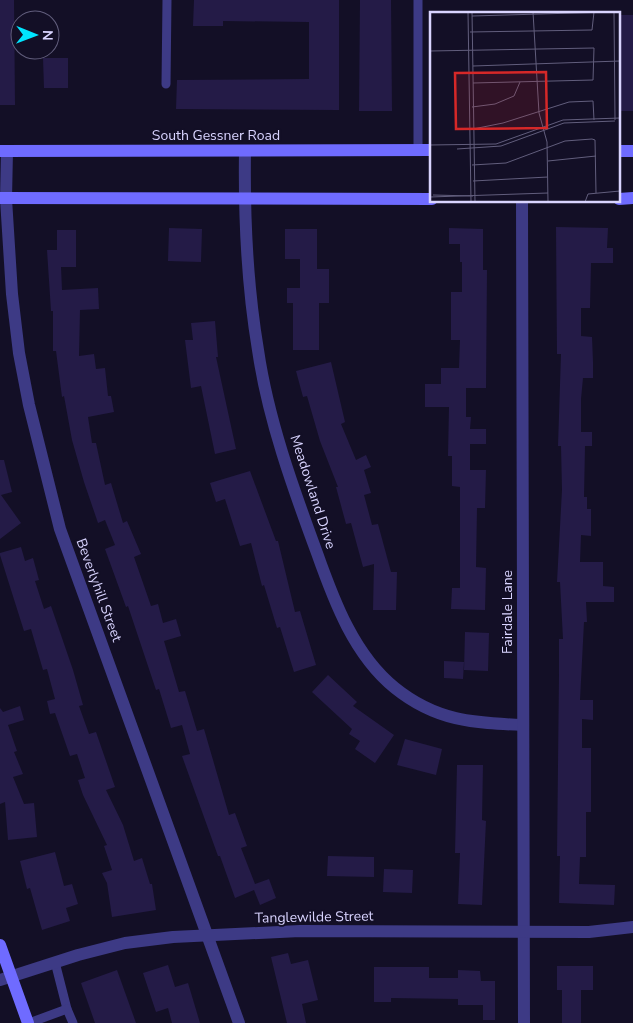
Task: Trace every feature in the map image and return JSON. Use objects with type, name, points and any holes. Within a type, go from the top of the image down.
[{"type":"main road","name":"South Gessner Road","points":[[3,151],[430,150]]},
{"type":"main road","points":[[620,151],[633,151]]},
{"type":"main road","points":[[620,199],[633,198]]},
{"type":"main road","points":[[3,199],[430,200]]},
{"type":"main road","points":[[0,945],[5,978],[29,1023]]},
{"type":"street","name":"Beverlyhill Street","points":[[3,151],[3,199],[18,353],[60,528],[240,1023]]},
{"type":"street","name":"Meadowland Drive","points":[[245,151],[244,199],[247,270],[258,352],[278,435],[332,595],[361,652],[394,688],[434,712],[470,723],[522,725]]},
{"type":"street","name":"Fairdale Lane","points":[[522,202],[524,1023]]},
{"type":"street","name":"Tanglewilde Street","points":[[5,978],[55,962],[126,944],[209,935],[300,931],[589,932],[633,927]]},
{"type":"lane","points":[[166,84],[167,0]]},
{"type":"lane","points":[[418,0],[418,150]]},
{"type":"lane","points":[[55,962],[67,1008],[73,1023]]},
{"type":"lane","points":[[29,1023],[67,1008]]},
{"type":"building","points":[[0,0],[14,0],[14,10],[10,10],[10,60],[15,60],[15,105],[0,105]]},
{"type":"building","points":[[194,0],[339,0],[339,110],[176,109],[177,80],[309,79],[309,22],[223,21],[223,26],[193,26]]},
{"type":"building","points":[[360,0],[391,0],[392,111],[359,111]]},
{"type":"building","points":[[620,15],[633,15],[633,111],[620,111]]},
{"type":"building","points":[[68,58],[68,88],[44,88],[43,60]]},
{"type":"building","points":[[556,227],[608,228],[607,248],[613,248],[613,263],[591,263],[590,308],[581,308],[581,336],[592,337],[593,378],[583,378],[581,399],[581,432],[592,432],[592,446],[585,446],[584,497],[587,497],[587,509],[591,509],[591,536],[581,535],[580,562],[603,562],[603,586],[614,587],[614,602],[586,602],[587,622],[584,622],[580,700],[593,700],[593,720],[582,719],[582,748],[591,748],[591,812],[586,812],[586,857],[580,857],[579,884],[615,885],[614,905],[559,903],[560,856],[557,856],[559,639],[563,639],[560,582],[557,582],[562,490],[561,446],[558,446],[561,354],[557,354]]},
{"type":"building","points":[[169,228],[202,229],[201,262],[168,261]]},
{"type":"building","points":[[449,228],[483,229],[483,270],[487,270],[486,388],[466,388],[466,417],[471,417],[470,429],[486,429],[486,444],[470,444],[470,470],[486,470],[485,508],[477,508],[476,567],[486,568],[485,610],[451,609],[452,588],[460,588],[460,487],[452,486],[452,456],[448,456],[449,407],[425,407],[425,384],[441,384],[441,368],[459,368],[460,340],[451,340],[451,292],[462,292],[462,262],[460,262],[460,244],[449,244]]},
{"type":"building","points":[[285,229],[317,229],[317,269],[329,269],[329,303],[319,303],[319,350],[293,350],[293,303],[287,303],[287,288],[300,288],[300,259],[285,259]]},
{"type":"building","points":[[57,230],[76,230],[76,267],[61,267],[62,290],[98,288],[99,309],[80,310],[79,356],[94,354],[96,369],[105,368],[108,396],[111,396],[114,412],[88,417],[92,443],[96,443],[105,485],[111,483],[123,523],[127,521],[141,554],[134,557],[151,606],[158,604],[163,623],[176,619],[181,636],[164,641],[179,692],[185,691],[197,731],[204,729],[229,815],[235,813],[247,846],[241,848],[255,884],[269,879],[276,898],[260,905],[254,890],[235,898],[182,756],[190,754],[182,725],[171,728],[159,689],[156,690],[128,606],[126,607],[105,549],[115,545],[105,520],[98,523],[84,482],[72,440],[64,396],[62,397],[56,351],[53,351],[53,311],[51,311],[47,250],[57,250]]},
{"type":"building","points":[[215,321],[218,357],[216,357],[236,449],[215,454],[201,386],[191,388],[185,340],[193,340],[191,323]]},
{"type":"building","points":[[331,362],[345,422],[341,424],[356,460],[366,455],[371,467],[364,470],[371,493],[364,495],[372,525],[378,524],[391,572],[397,572],[396,610],[373,610],[374,564],[363,567],[351,523],[346,524],[336,487],[338,487],[320,441],[307,396],[303,397],[296,371]]},
{"type":"building","points":[[0,460],[4,460],[12,492],[1,495],[21,523],[0,539]]},
{"type":"building","points":[[250,471],[276,541],[278,541],[295,612],[300,611],[316,665],[294,672],[280,627],[277,628],[264,585],[262,586],[251,543],[240,546],[225,499],[216,502],[210,483]]},
{"type":"building","points":[[21,547],[25,561],[33,558],[39,580],[35,581],[44,609],[51,606],[83,705],[79,706],[89,734],[96,732],[115,787],[106,790],[123,825],[134,861],[142,858],[150,884],[152,884],[156,910],[112,917],[107,883],[102,873],[112,870],[104,846],[107,845],[83,795],[78,780],[85,778],[77,754],[70,756],[55,713],[50,714],[47,701],[55,699],[47,669],[43,670],[31,629],[24,631],[0,555],[0,553]]},
{"type":"building","points":[[465,632],[489,633],[488,671],[464,670]]},
{"type":"building","points":[[444,661],[464,662],[463,679],[444,678]]},
{"type":"building","points":[[328,675],[357,702],[353,706],[394,735],[375,763],[355,749],[360,741],[349,734],[352,729],[312,692]]},
{"type":"building","points":[[20,706],[24,720],[8,725],[17,751],[14,752],[23,774],[13,777],[24,804],[34,803],[37,837],[8,840],[5,802],[0,804],[0,708],[3,712]]},
{"type":"building","points":[[405,739],[442,749],[436,775],[397,765]]},
{"type":"building","points":[[457,765],[483,765],[482,820],[486,821],[482,905],[458,904],[460,853],[455,853]]},
{"type":"building","points":[[55,852],[64,886],[72,884],[78,904],[66,908],[70,921],[42,930],[30,888],[27,889],[20,861]]},
{"type":"building","points":[[328,856],[374,857],[374,877],[327,876]]},
{"type":"building","points":[[384,869],[413,870],[412,893],[383,892]]},
{"type":"building","points":[[288,953],[291,964],[308,960],[318,1000],[302,1004],[306,1023],[287,1023],[271,957]]},
{"type":"building","points":[[168,965],[175,987],[188,983],[200,1023],[172,1023],[168,1008],[156,1012],[143,973]]},
{"type":"building","points":[[557,966],[593,966],[593,990],[581,990],[581,1023],[562,1023],[562,990],[557,990]]},
{"type":"building","points":[[374,967],[429,967],[429,978],[458,978],[458,970],[480,971],[481,981],[495,981],[495,1020],[483,1020],[483,1005],[458,1005],[458,999],[391,998],[391,1002],[374,1002]]},
{"type":"building","points":[[117,970],[136,1023],[95,1023],[81,983]]}]
